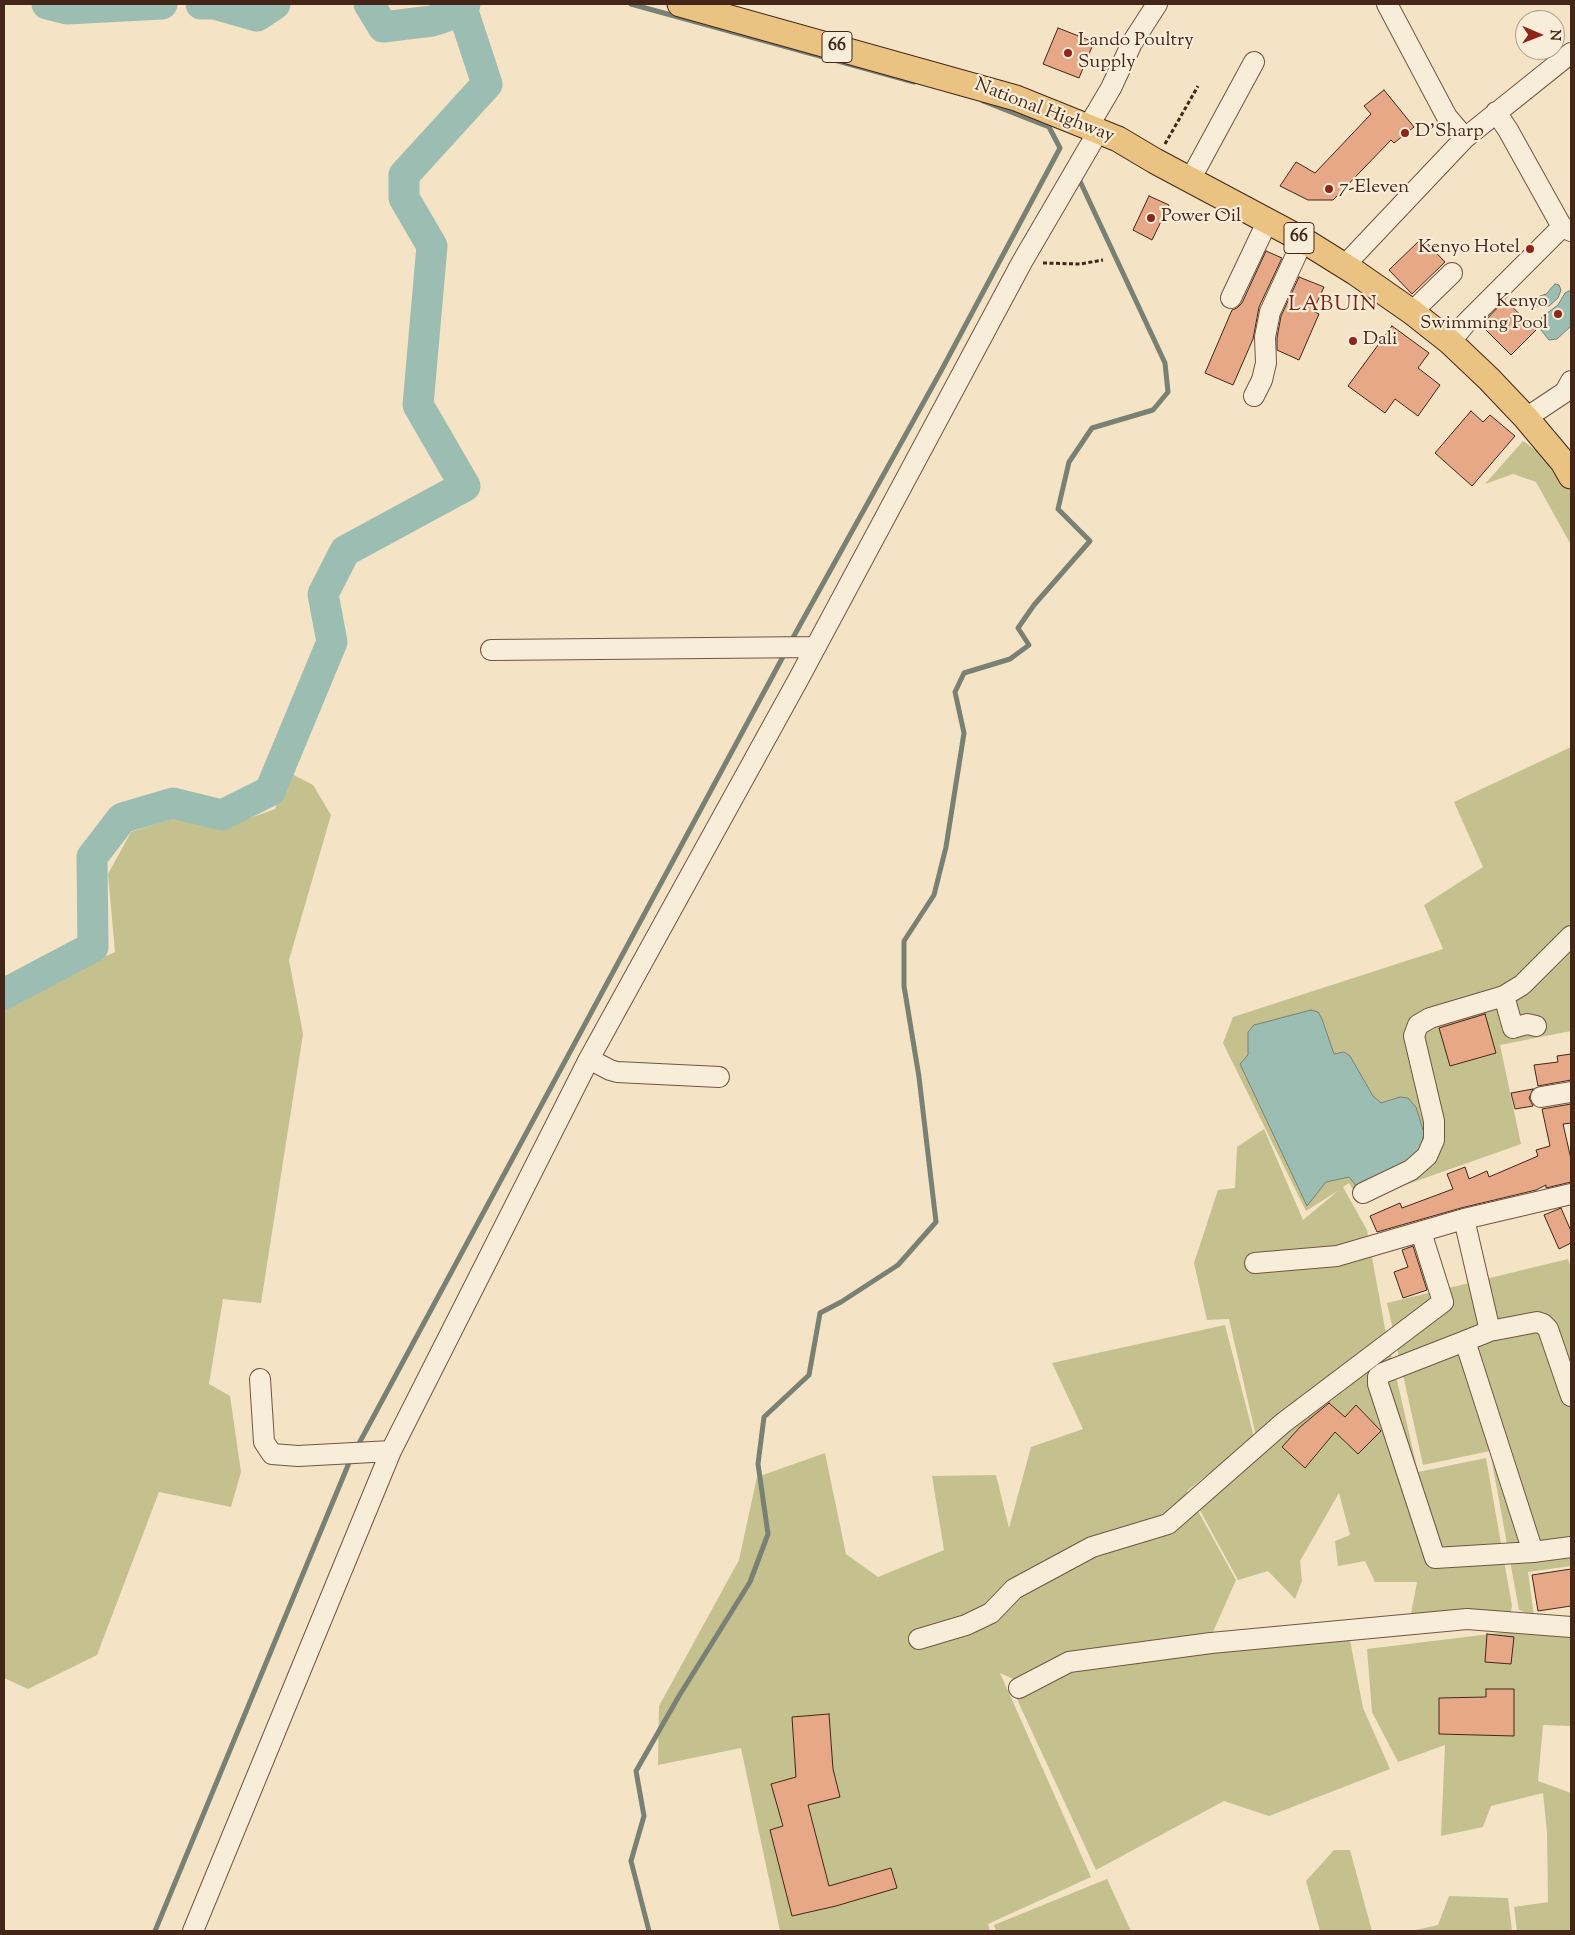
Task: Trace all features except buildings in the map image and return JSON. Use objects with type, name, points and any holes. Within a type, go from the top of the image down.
[{"type":"main road","name":"National Highway","points":[[680,4],[1016,98],[1118,139],[1155,162],[1303,240],[1356,273],[1412,312],[1450,342],[1489,379],[1526,418],[1563,462],[1571,476]]},
{"type":"street","points":[[193,1931],[385,1451],[589,1059],[816,648],[1094,129],[1132,43],[1157,4]]},
{"type":"street","points":[[1387,4],[1447,117],[1465,138]]},
{"type":"street","points":[[1344,266],[1465,138],[1571,52]]},
{"type":"street","points":[[1190,180],[1254,62]]},
{"type":"street","points":[[1450,342],[1466,323],[1567,229],[1496,112]]},
{"type":"street","points":[[1231,298],[1268,220]]},
{"type":"street","points":[[1254,396],[1262,380],[1266,364],[1265,337],[1270,312],[1303,240]]},
{"type":"street","points":[[1412,312],[1452,273]]},
{"type":"street","points":[[1526,418],[1569,388]]},
{"type":"street","points":[[491,650],[816,648]]},
{"type":"street","points":[[1363,1193],[1411,1170],[1427,1156],[1434,1140],[1434,1122],[1414,1036],[1418,1025],[1430,1018],[1504,996],[1522,985],[1571,936]]},
{"type":"street","points":[[1504,996],[1512,1028],[1527,1024],[1536,1026]]},
{"type":"street","points":[[589,1059],[617,1072],[719,1077]]},
{"type":"street","points":[[1541,1097],[1571,1092]]},
{"type":"street","points":[[1255,1263],[1337,1256],[1464,1219],[1571,1194]]},
{"type":"street","points":[[1464,1219],[1490,1331]]},
{"type":"street","points":[[919,1639],[966,1625],[991,1614],[1014,1589],[1092,1546],[1168,1524],[1283,1423],[1443,1302],[1421,1232]]},
{"type":"street","points":[[1571,1396],[1548,1329],[1543,1324],[1537,1322],[1490,1331],[1383,1373],[1378,1377],[1378,1384],[1435,1558],[1533,1552],[1571,1547]]},
{"type":"street","points":[[1465,1341],[1533,1552]]},
{"type":"street","points":[[260,1379],[264,1442],[272,1454],[298,1456],[385,1451]]},
{"type":"street","points":[[1019,1688],[1069,1662],[1211,1643],[1467,1619],[1571,1626]]},
{"type":"path","points":[[1155,162],[1198,86]]},
{"type":"path","points":[[1022,262],[1066,264],[1103,260]]},
{"type":"shaded area","points":[[1523,441],[1554,463],[1571,493],[1571,545],[1536,482],[1513,474],[1485,484]]},
{"type":"shaded area","points":[[1571,747],[1571,1031],[1500,1045],[1521,1144],[1360,1201],[1349,1183],[1343,1187],[1367,1230],[1385,1328],[1418,1472],[1486,1458],[1512,1606],[1510,1616],[1410,1619],[1417,1582],[1375,1582],[1365,1561],[1338,1566],[1335,1541],[1350,1535],[1339,1493],[1300,1561],[1302,1581],[1295,1599],[1268,1571],[1238,1580],[1190,1492],[1256,1436],[1229,1319],[1207,1320],[1194,1263],[1218,1190],[1235,1188],[1237,1147],[1264,1129],[1303,1220],[1339,1190],[1306,1211],[1223,1043],[1233,1017],[1443,949],[1424,905],[1483,867],[1454,802]]},
{"type":"shaded area","points":[[290,773],[313,785],[331,815],[289,960],[303,1034],[261,1303],[223,1299],[209,1384],[230,1396],[241,1472],[231,1507],[159,1492],[97,1655],[28,1689],[4,1678],[4,1003],[115,952],[108,874],[131,832],[174,818],[220,829],[275,809]]},
{"type":"shaded area","points":[[1568,1259],[1571,1268],[1571,1566],[1528,1572],[1534,1616],[1519,1610],[1490,1451],[1423,1465],[1387,1303]]},
{"type":"shaded area","points":[[1225,1325],[1254,1437],[1187,1491],[1236,1580],[1213,1632],[1085,1652],[1013,1679],[1000,1673],[1091,1877],[988,1924],[990,1931],[780,1931],[741,1748],[658,1765],[659,1706],[739,1560],[757,1477],[825,1453],[846,1554],[878,1577],[944,1550],[932,1476],[996,1475],[1009,1528],[1031,1447],[1083,1429],[1052,1363]]},
{"type":"shaded area","points":[[1334,1624],[1350,1640],[1363,1708],[1390,1769],[1269,1816],[1224,1801],[1096,1870],[1009,1682],[1238,1631]]},
{"type":"shaded area","points":[[1515,1631],[1571,1638],[1571,1726],[1543,1725],[1538,1781],[1571,1793],[1571,1931],[1517,1931],[1514,1907],[1548,1902],[1547,1832],[1543,1793],[1491,1806],[1483,1827],[1441,1836],[1445,1745],[1398,1762],[1372,1712],[1367,1649]]},
{"type":"shaded area","points":[[1334,1850],[1350,1850],[1372,1931],[1320,1931],[1306,1881]]},
{"type":"shaded area","points":[[1107,1879],[1131,1931],[996,1931],[994,1925]]},
{"type":"shaded area","points":[[1449,1896],[1508,1898],[1512,1931],[1411,1931],[1438,1925]]},
{"type":"water","points":[[1555,284],[1559,285],[1561,290],[1558,298],[1549,306],[1539,307],[1534,304],[1534,301],[1546,294]]},
{"type":"water","name":"Kenyo Swimming Pool","points":[[1571,290],[1571,326],[1557,339],[1549,340],[1539,324],[1542,317],[1558,305],[1565,293]]},
{"type":"water","points":[[1311,1010],[1318,1012],[1322,1019],[1334,1054],[1344,1052],[1350,1056],[1373,1096],[1381,1103],[1400,1097],[1408,1098],[1416,1107],[1424,1133],[1421,1147],[1398,1170],[1358,1188],[1349,1177],[1326,1182],[1307,1206],[1240,1064],[1248,1055],[1248,1032],[1254,1025]]},
{"type":"waterway","points":[[47,4],[67,9],[162,4]]},
{"type":"waterway","points":[[201,4],[215,4],[257,16],[275,4]]},
{"type":"waterway","points":[[369,4],[383,27],[432,21],[463,11]]},
{"type":"waterway","points":[[4,994],[93,947],[92,857],[122,818],[173,803],[222,815],[270,791],[332,642],[323,594],[345,551],[465,486],[418,405],[432,246],[404,198],[404,175],[487,84],[463,11],[465,4]]},
{"type":"waterway","points":[[631,4],[914,82]]},
{"type":"waterway","points":[[790,643],[941,371],[1060,148],[1049,127],[983,101]]},
{"type":"waterway","points":[[649,1931],[631,1861],[644,1816],[636,1771],[679,1696],[750,1582],[768,1534],[758,1464],[764,1417],[809,1375],[820,1313],[841,1302],[898,1265],[936,1222],[919,1077],[904,986],[904,941],[934,895],[946,847],[964,733],[955,692],[964,673],[1010,659],[1029,645],[1018,628],[1034,605],[1090,541],[1058,509],[1069,462],[1092,428],[1153,410],[1168,392],[1165,363],[1078,177]]},
{"type":"waterway","points":[[356,1449],[785,653]]},
{"type":"waterway","points":[[155,1931],[351,1458]]},
{"type":"place","name":"Lando Poultry Supply","points":[[1068,53]]},
{"type":"place","name":"D'Sharp","points":[[1405,133]]},
{"type":"place","name":"7-Eleven","points":[[1329,189]]},
{"type":"place","name":"Power Oil","points":[[1151,218]]},
{"type":"place","name":"Kenyo Hotel","points":[[1530,249]]},
{"type":"place","name":"Kenyo Swimming Pool","points":[[1558,314]]},
{"type":"place","name":"Dali","points":[[1353,341]]},
{"type":"district","name":"LABUIN","points":[[1333,306]]}]
